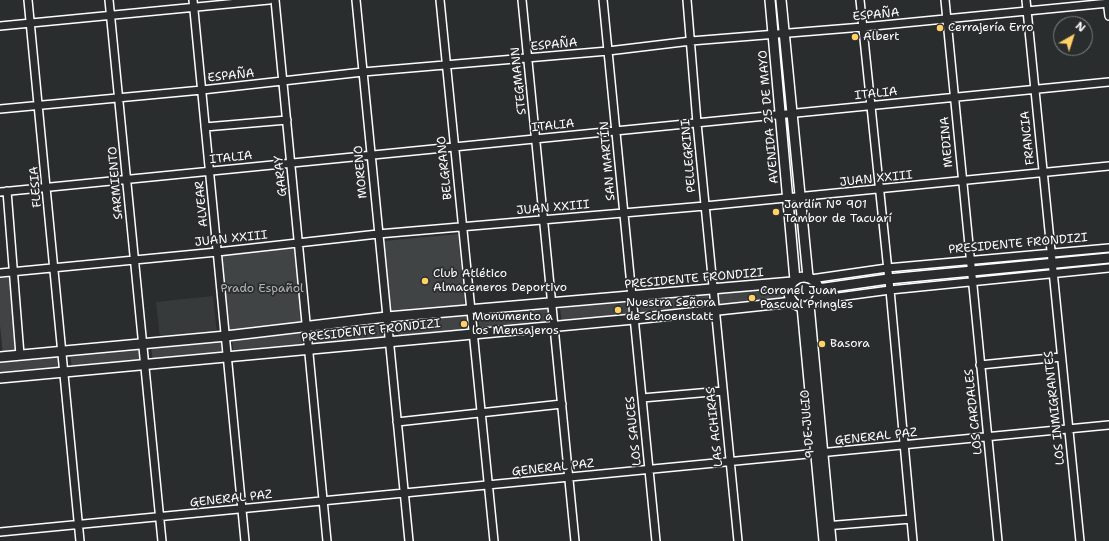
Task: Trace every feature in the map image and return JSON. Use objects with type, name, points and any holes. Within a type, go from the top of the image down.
[{"type":"main road","name":"AVENIDA 25 DE MAYO","points":[[770,0],[794,281]]},
{"type":"main road","name":"AVENIDA 25 DE MAYO","points":[[781,0],[809,278]]},
{"type":"main road","name":"PRESIDENTE FRONDIZI","points":[[818,289],[970,266],[1054,264],[1109,258]]},
{"type":"main road","points":[[809,278],[818,289],[809,304],[793,302],[789,294],[794,281],[809,278]]},
{"type":"main road","name":"PRESIDENTE FRONDIZI","points":[[0,357],[143,342],[226,336],[386,317],[713,290],[794,281]]},
{"type":"main road","name":"PRESIDENTE FRONDIZI","points":[[0,378],[228,358],[388,341],[715,311],[793,302]]},
{"type":"main road","name":"9 DE JULIO","points":[[809,304],[813,380],[826,526],[824,541]]},
{"type":"main road","name":"9 DE JULIO","points":[[826,526],[832,541]]},
{"type":"street","name":"FLESIA","points":[[28,0],[65,372],[80,541]]},
{"type":"street","name":"SARMIENTO","points":[[109,0],[162,541]]},
{"type":"street","points":[[0,26],[111,16],[193,4],[269,0]]},
{"type":"street","name":"GARAY","points":[[275,0],[327,541]]},
{"type":"street","name":"MORENO","points":[[356,0],[388,341],[409,541]]},
{"type":"street","name":"BELGRANO","points":[[440,0],[472,334],[494,541]]},
{"type":"street","name":"STEGMANN","points":[[522,0],[576,541]]},
{"type":"street","name":"SAN MARTÍN","points":[[603,0],[634,319]]},
{"type":"street","name":"PELLEGRINI","points":[[687,0],[715,311]]},
{"type":"street","points":[[860,0],[890,290],[913,541]]},
{"type":"street","name":"MEDINA","points":[[945,0],[972,281]]},
{"type":"street","name":"FRANCIA","points":[[1026,0],[1043,173],[1054,264],[1053,273]]},
{"type":"street","points":[[1108,2],[1109,16]]},
{"type":"street","name":"ESPAÑA","points":[[0,109],[39,104],[283,82],[363,72],[608,51],[691,41],[784,32],[863,27],[1108,2]]},
{"type":"street","name":"ALVEAR","points":[[193,4],[245,541]]},
{"type":"street","name":"ITALIA","points":[[3,192],[1109,82]]},
{"type":"street","points":[[206,127],[287,120]]},
{"type":"street","name":"JUAN XXIII","points":[[0,273],[54,266],[299,244],[378,234],[705,206],[1109,166]]},
{"type":"street","points":[[3,192],[13,271],[20,355]]},
{"type":"street","name":"PRESIDENTE FRONDIZI","points":[[809,278],[887,268],[970,266],[1052,253],[1109,248]]},
{"type":"street","points":[[809,304],[890,290],[1109,268]]},
{"type":"street","name":"LOS INMIGRANTES","points":[[1053,273],[1080,541]]},
{"type":"street","name":"LOS CARDALES","points":[[972,281],[998,541]]},
{"type":"street","name":"LAS ACHIRAS","points":[[715,311],[738,541]]},
{"type":"street","name":"LOS SAUCES","points":[[634,319],[656,541]]},
{"type":"street","points":[[980,365],[1061,357]]},
{"type":"street","points":[[642,398],[723,391]]},
{"type":"street","points":[[397,422],[562,404]]},
{"type":"street","name":"GENERAL PAZ","points":[[0,532],[1109,425]]},
{"type":"street","points":[[826,526],[911,519]]},
{"type":"shaded area","points":[[213,296],[217,334],[160,338],[156,302]]},
{"type":"green space","points":[[778,40],[781,41],[786,107],[783,106]]},
{"type":"green space","points":[[786,121],[789,123],[794,188],[791,187]]},
{"type":"green space","points":[[793,204],[796,205],[802,270],[799,270]]},
{"type":"green space","name":"Club Atlético Almaceneros Deportivo","points":[[458,234],[465,307],[391,314],[384,241]]},
{"type":"green space","name":"Prado Español","points":[[295,248],[302,324],[229,331],[221,255]]},
{"type":"green space","points":[[1109,250],[1109,255],[1063,259],[1062,254]]},
{"type":"green space","points":[[1044,256],[1045,261],[982,267],[982,262]]},
{"type":"green space","points":[[1109,261],[1109,266],[1064,270],[1063,265]]},
{"type":"green space","points":[[961,265],[961,270],[899,276],[898,271]]},
{"type":"green space","points":[[1045,266],[1046,271],[983,277],[983,273]]},
{"type":"green space","points":[[884,272],[884,277],[822,286],[822,281]]},
{"type":"green space","points":[[962,276],[962,280],[900,287],[899,282]]},
{"type":"green space","points":[[11,277],[18,353],[3,355],[0,325],[0,278]]},
{"type":"green space","points":[[885,283],[886,288],[824,296],[823,291]]},
{"type":"green space","points":[[787,285],[789,300],[720,307],[718,293]]},
{"type":"green space","points":[[708,294],[710,308],[641,315],[639,301]]},
{"type":"green space","points":[[630,301],[631,316],[562,323],[560,308]]},
{"type":"green space","points":[[548,309],[549,324],[480,331],[478,316]]},
{"type":"green space","points":[[466,316],[468,330],[399,338],[397,323]]},
{"type":"green space","points":[[384,325],[385,340],[316,347],[314,332]]},
{"type":"green space","points":[[302,333],[303,348],[234,355],[232,340]]},
{"type":"green space","points":[[221,339],[222,354],[153,361],[151,346]]},
{"type":"green space","points":[[139,347],[141,361],[72,368],[70,354]]},
{"type":"green space","points":[[58,355],[60,370],[0,376],[0,361]]},
{"type":"place","name":"Cerrajería Erro","points":[[940,28]]},
{"type":"place","name":"Albert","points":[[855,37]]},
{"type":"place","name":"Jardín N° 901 Tambor de Tacuarí","points":[[776,212]]},
{"type":"place","name":"Club Atlético Almaceneros Deportivo","points":[[425,281]]},
{"type":"place","name":"Coronel Juan Pascual Pringles","points":[[752,298]]},
{"type":"place","name":"Nuestra Señora de Schoenstatt","points":[[618,310]]},
{"type":"place","name":"Monumento a los Mensajeros","points":[[464,324]]},
{"type":"place","name":"Basora","points":[[822,344]]}]
